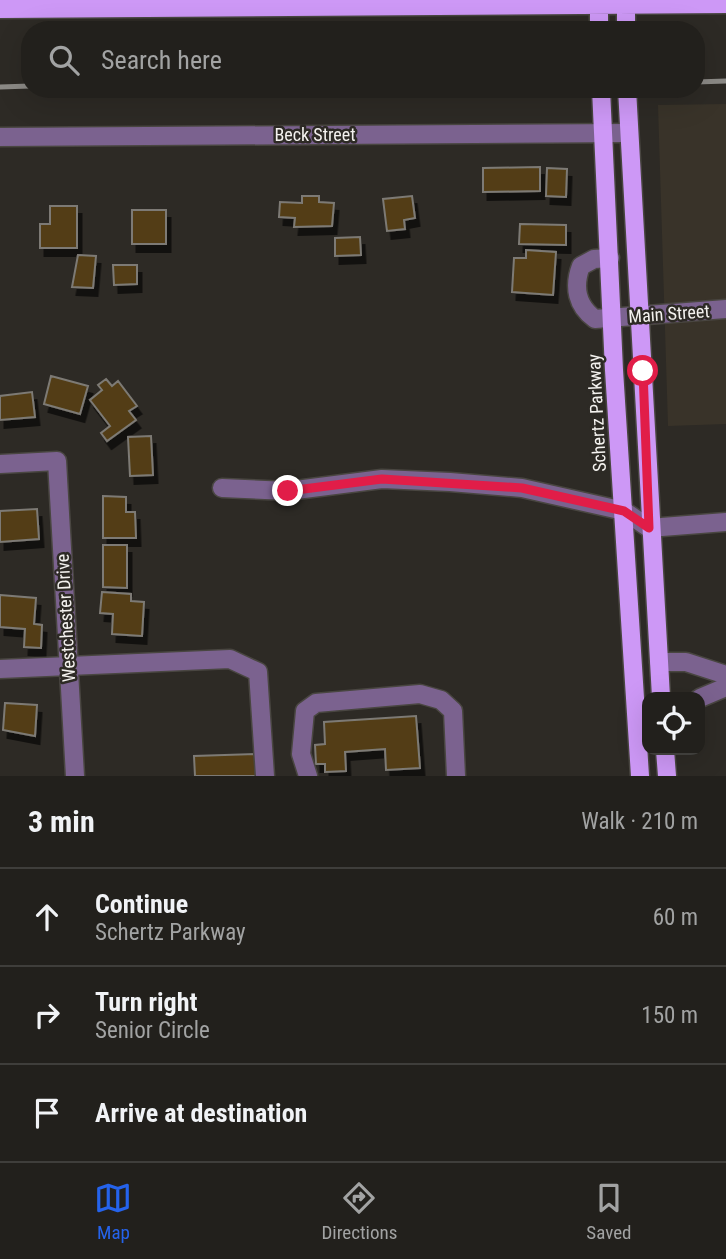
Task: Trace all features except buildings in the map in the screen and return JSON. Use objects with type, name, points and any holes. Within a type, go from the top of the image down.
[{"type":"main road","points":[[0,9],[60,4],[726,4]]},
{"type":"main road","points":[[604,21],[613,4]]},
{"type":"main road","points":[[613,4],[622,21]]},
{"type":"main road","name":"Schertz Parkway","points":[[601,98],[633,664],[642,733]]},
{"type":"main road","points":[[627,98],[649,528],[661,692]]},
{"type":"main road","points":[[633,664],[659,662]]},
{"type":"main road","name":"Schertz Parkway","points":[[640,776],[642,753]]},
{"type":"main road","points":[[665,755],[667,776]]},
{"type":"street","name":"Beck Street","points":[[0,137],[629,134]]},
{"type":"street","points":[[610,258],[594,260],[581,266],[577,276],[578,296],[583,310],[595,319],[613,318]]},
{"type":"street","name":"Main Street","points":[[613,318],[726,310]]},
{"type":"street","name":"Westchester Drive","points":[[0,464],[57,460],[75,776]]},
{"type":"street","points":[[222,488],[288,491],[382,479],[450,482],[522,488],[624,511],[649,528],[726,522]]},
{"type":"street","points":[[0,669],[230,659],[258,672],[265,776]]},
{"type":"street","points":[[659,662],[686,662],[726,675]]},
{"type":"street","points":[[705,696],[726,687]]},
{"type":"street","points":[[308,776],[301,754],[305,711],[316,704],[420,694],[441,700],[453,711],[456,776]]},
{"type":"shaded area","points":[[726,104],[726,424],[668,426],[658,105]]},
{"type":"railway","points":[[705,82],[726,81]]},
{"type":"railway","points":[[0,87],[21,86]]},
{"type":"route","points":[[288,491],[382,479],[522,488],[624,511],[649,528],[643,371]]}]
